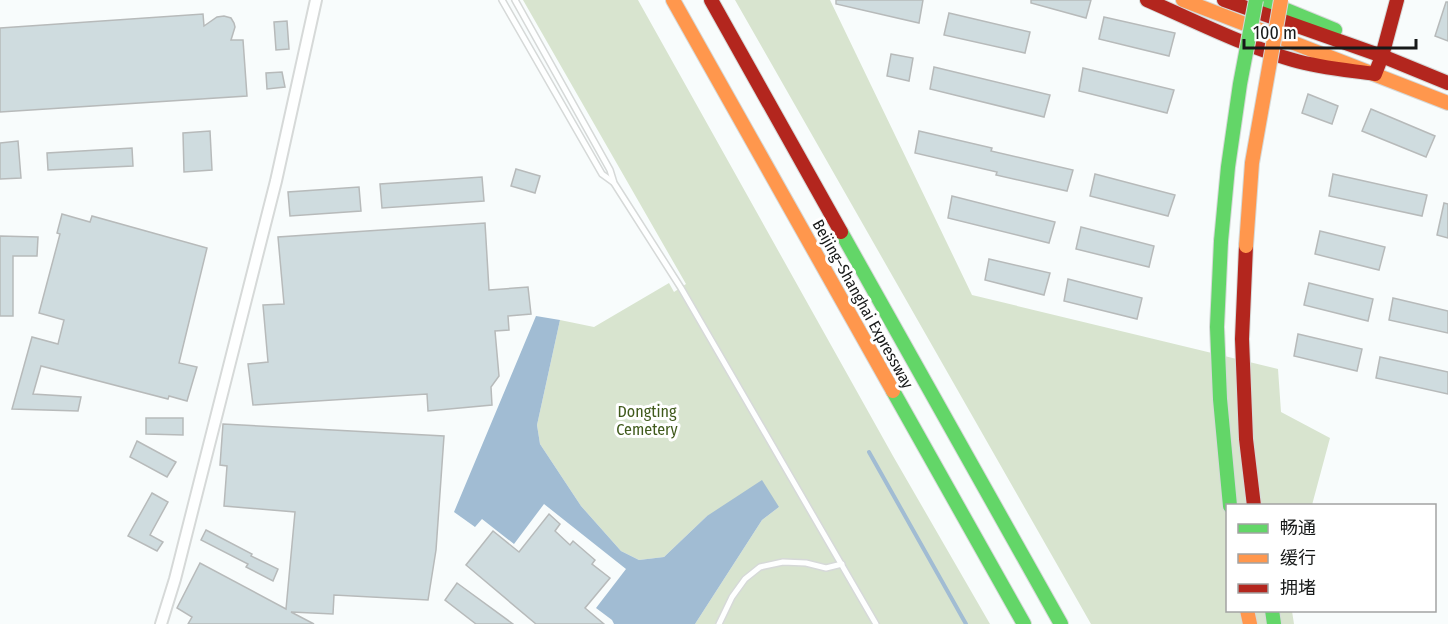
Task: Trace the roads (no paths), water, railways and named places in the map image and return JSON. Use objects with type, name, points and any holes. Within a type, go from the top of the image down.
[{"type":"main road","name":"Beijing–Shanghai Expressway","points":[[673,0],[1024,624]]},
{"type":"main road","name":"Beijing–Shanghai Expressway","points":[[711,0],[1061,624]]},
{"type":"main road","points":[[1147,0],[1238,40],[1293,60],[1375,74]]},
{"type":"main road","points":[[1183,0],[1448,103]]},
{"type":"main road","points":[[1224,0],[1382,56],[1448,83]]},
{"type":"main road","points":[[1230,504],[1220,399],[1217,327],[1221,241],[1228,167],[1240,84],[1256,0]]},
{"type":"main road","points":[[1263,0],[1333,28],[1382,56]]},
{"type":"main road","points":[[1254,504],[1246,439],[1242,339],[1246,246],[1252,163],[1281,0]]},
{"type":"main road","points":[[1375,74],[1397,0]]},
{"type":"street","points":[[161,624],[175,579],[276,181],[316,0]]},
{"type":"lane","points":[[502,0],[602,174],[614,183]]},
{"type":"lane","points":[[515,0],[610,170],[614,183],[681,288],[876,624]]},
{"type":"lane","points":[[719,624],[732,597],[745,579],[760,567],[783,562],[806,563],[826,568],[842,564]]},
{"type":"water","points":[[536,316],[560,320],[537,425],[540,444],[581,506],[621,551],[639,560],[664,557],[707,516],[762,480],[779,507],[762,520],[695,624],[614,624],[596,608],[626,569],[544,504],[514,544],[482,519],[475,527],[454,512]]},
{"type":"waterway","points":[[869,452],[966,624]]},
{"type":"park label","name":"Dongting Cemetery","points":[[647,420]]}]
